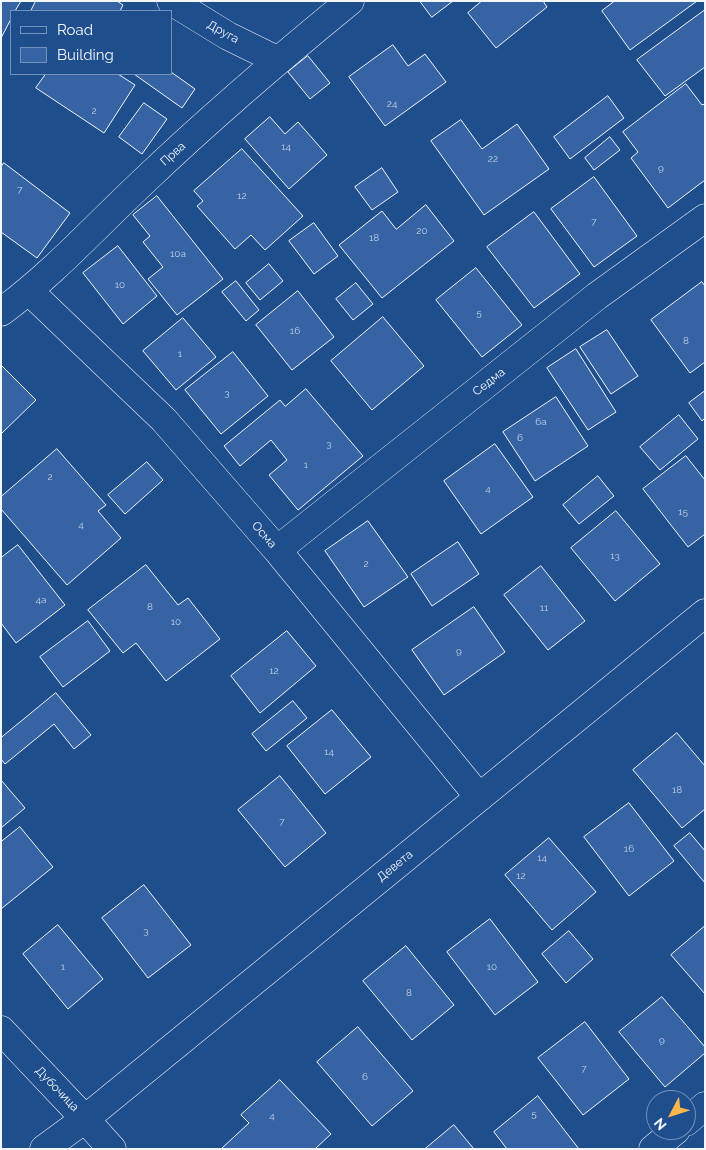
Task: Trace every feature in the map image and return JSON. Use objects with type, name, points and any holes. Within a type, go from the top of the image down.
[{"type":"street","name":"Друга","points":[[171,1],[228,36],[278,60]]},
{"type":"street","name":"Прва","points":[[1,312],[29,291],[146,178],[278,60],[350,1]]},
{"type":"street","name":"Седма","points":[[277,550],[597,296],[705,218]]},
{"type":"street","name":"Осма","points":[[29,291],[164,420],[277,550],[479,797]]},
{"type":"street","name":"Девета","points":[[44,1149],[85,1118],[705,613]]},
{"type":"street","name":"Дубочица","points":[[1,1030],[112,1149]]},
{"type":"street","points":[[654,1149],[664,1140]]},
{"type":"building","points":[[1,1],[21,1],[16,10],[10,10],[10,21],[1,38]]},
{"type":"building","points":[[36,1],[117,1],[123,5],[120,10],[32,10]]},
{"type":"building","points":[[420,1],[453,1],[432,17]]},
{"type":"building","points":[[482,1],[543,1],[547,7],[496,48],[468,13]]},
{"type":"building","points":[[615,1],[697,1],[630,50],[602,11]]},
{"type":"building","points":[[705,10],[705,67],[665,96],[637,60]]},
{"type":"building","points":[[393,45],[408,66],[425,54],[446,82],[385,126],[349,77]]},
{"type":"building","points":[[308,56],[330,83],[310,99],[288,72]]},
{"type":"building","points":[[172,73],[195,89],[182,108],[135,75],[172,75]]},
{"type":"building","points":[[45,75],[120,75],[135,85],[104,133],[36,88]]},
{"type":"building","points":[[686,84],[702,105],[705,104],[705,180],[668,208],[631,158],[638,152],[623,132]]},
{"type":"building","points":[[608,96],[624,118],[570,159],[554,137]]},
{"type":"building","points":[[144,103],[167,119],[142,154],[119,137]]},
{"type":"building","points":[[270,117],[285,134],[298,122],[327,155],[289,189],[245,139]]},
{"type":"building","points":[[461,120],[482,149],[517,124],[549,169],[484,215],[431,141]]},
{"type":"building","points":[[610,137],[620,150],[594,170],[585,158]]},
{"type":"building","points":[[242,149],[303,216],[265,250],[251,235],[235,249],[197,206],[203,201],[194,191]]},
{"type":"building","points":[[4,163],[70,213],[37,258],[1,232],[1,167]]},
{"type":"building","points":[[382,168],[398,192],[372,210],[355,187]]},
{"type":"building","points":[[594,177],[637,236],[594,267],[551,209]]},
{"type":"building","points":[[157,196],[223,279],[177,315],[148,279],[163,267],[143,242],[150,236],[133,215]]},
{"type":"building","points":[[426,205],[454,241],[382,298],[339,245],[382,211],[396,229]]},
{"type":"building","points":[[534,212],[580,274],[534,308],[487,247]]},
{"type":"building","points":[[314,223],[338,256],[314,274],[289,241]]},
{"type":"building","points":[[118,246],[157,296],[123,324],[83,273]]},
{"type":"building","points":[[269,264],[283,281],[260,300],[246,283]]},
{"type":"building","points":[[476,268],[522,325],[482,357],[436,300]]},
{"type":"building","points":[[236,281],[259,310],[246,321],[222,292]]},
{"type":"building","points":[[702,282],[705,286],[705,362],[690,373],[651,320]]},
{"type":"building","points":[[356,283],[373,304],[353,320],[336,299]]},
{"type":"building","points":[[298,291],[334,337],[292,370],[256,325]]},
{"type":"building","points":[[383,317],[424,366],[372,410],[331,361]]},
{"type":"building","points":[[183,318],[216,357],[176,390],[143,351]]},
{"type":"building","points":[[607,330],[638,376],[611,394],[580,347]]},
{"type":"building","points":[[576,349],[616,412],[588,430],[547,368]]},
{"type":"building","points":[[233,352],[268,396],[221,434],[185,390]]},
{"type":"building","points":[[1,365],[36,400],[1,434]]},
{"type":"building","points":[[306,389],[363,456],[298,510],[269,475],[287,460],[271,440],[240,466],[224,446],[280,400],[285,406]]},
{"type":"building","points":[[705,391],[705,418],[702,421],[689,403]]},
{"type":"building","points":[[556,397],[588,446],[535,481],[503,432]]},
{"type":"building","points":[[679,415],[698,439],[660,470],[640,447]]},
{"type":"building","points":[[495,444],[533,497],[481,534],[444,481]]},
{"type":"building","points":[[57,449],[106,505],[98,511],[121,538],[67,585],[1,509],[1,497]]},
{"type":"building","points":[[686,456],[705,480],[705,534],[688,547],[643,489]]},
{"type":"building","points":[[147,462],[163,480],[125,514],[108,495]]},
{"type":"building","points":[[598,476],[614,496],[579,524],[563,505]]},
{"type":"building","points":[[616,511],[660,564],[615,601],[571,548]]},
{"type":"building","points":[[368,521],[408,577],[364,607],[325,551]]},
{"type":"building","points":[[458,542],[479,574],[432,606],[411,574]]},
{"type":"building","points":[[18,545],[65,605],[16,643],[1,623],[1,558]]},
{"type":"building","points":[[146,565],[178,605],[188,598],[220,639],[166,681],[136,643],[123,653],[88,610]]},
{"type":"building","points":[[541,566],[585,621],[548,650],[504,595]]},
{"type":"building","points":[[474,607],[505,652],[444,695],[412,650]]},
{"type":"building","points":[[88,621],[110,651],[63,687],[40,657]]},
{"type":"building","points":[[287,631],[316,666],[260,713],[231,676]]},
{"type":"building","points":[[56,693],[91,735],[74,749],[54,724],[5,764],[1,759],[1,738]]},
{"type":"building","points":[[293,701],[307,718],[266,751],[252,734]]},
{"type":"building","points":[[332,710],[371,757],[325,794],[287,746]]},
{"type":"building","points":[[677,733],[705,766],[705,809],[682,828],[633,770]]},
{"type":"building","points":[[280,776],[326,833],[285,867],[238,810]]},
{"type":"building","points":[[1,780],[25,808],[1,828]]},
{"type":"building","points":[[629,803],[674,861],[629,896],[584,837]]},
{"type":"building","points":[[20,827],[53,867],[1,909],[1,842]]},
{"type":"building","points":[[690,833],[705,851],[705,883],[674,846]]},
{"type":"building","points":[[549,838],[596,892],[552,930],[505,875]]},
{"type":"building","points":[[144,885],[191,945],[148,978],[102,918]]},
{"type":"building","points":[[490,919],[538,982],[495,1015],[447,952]]},
{"type":"building","points":[[58,925],[103,979],[68,1009],[23,954]]},
{"type":"building","points":[[705,926],[705,994],[671,955]]},
{"type":"building","points":[[569,931],[593,959],[566,983],[542,954]]},
{"type":"building","points":[[406,946],[454,1005],[412,1040],[363,981]]},
{"type":"building","points":[[662,997],[705,1047],[705,1053],[665,1087],[619,1032]]},
{"type":"building","points":[[585,1022],[629,1079],[583,1115],[538,1058]]},
{"type":"building","points":[[358,1027],[413,1091],[372,1126],[317,1062]]},
{"type":"building","points":[[280,1080],[331,1134],[315,1149],[221,1149],[249,1123],[241,1115]]},
{"type":"building","points":[[538,1096],[579,1149],[507,1149],[494,1132]]},
{"type":"building","points":[[454,1125],[474,1149],[425,1149]]}]
